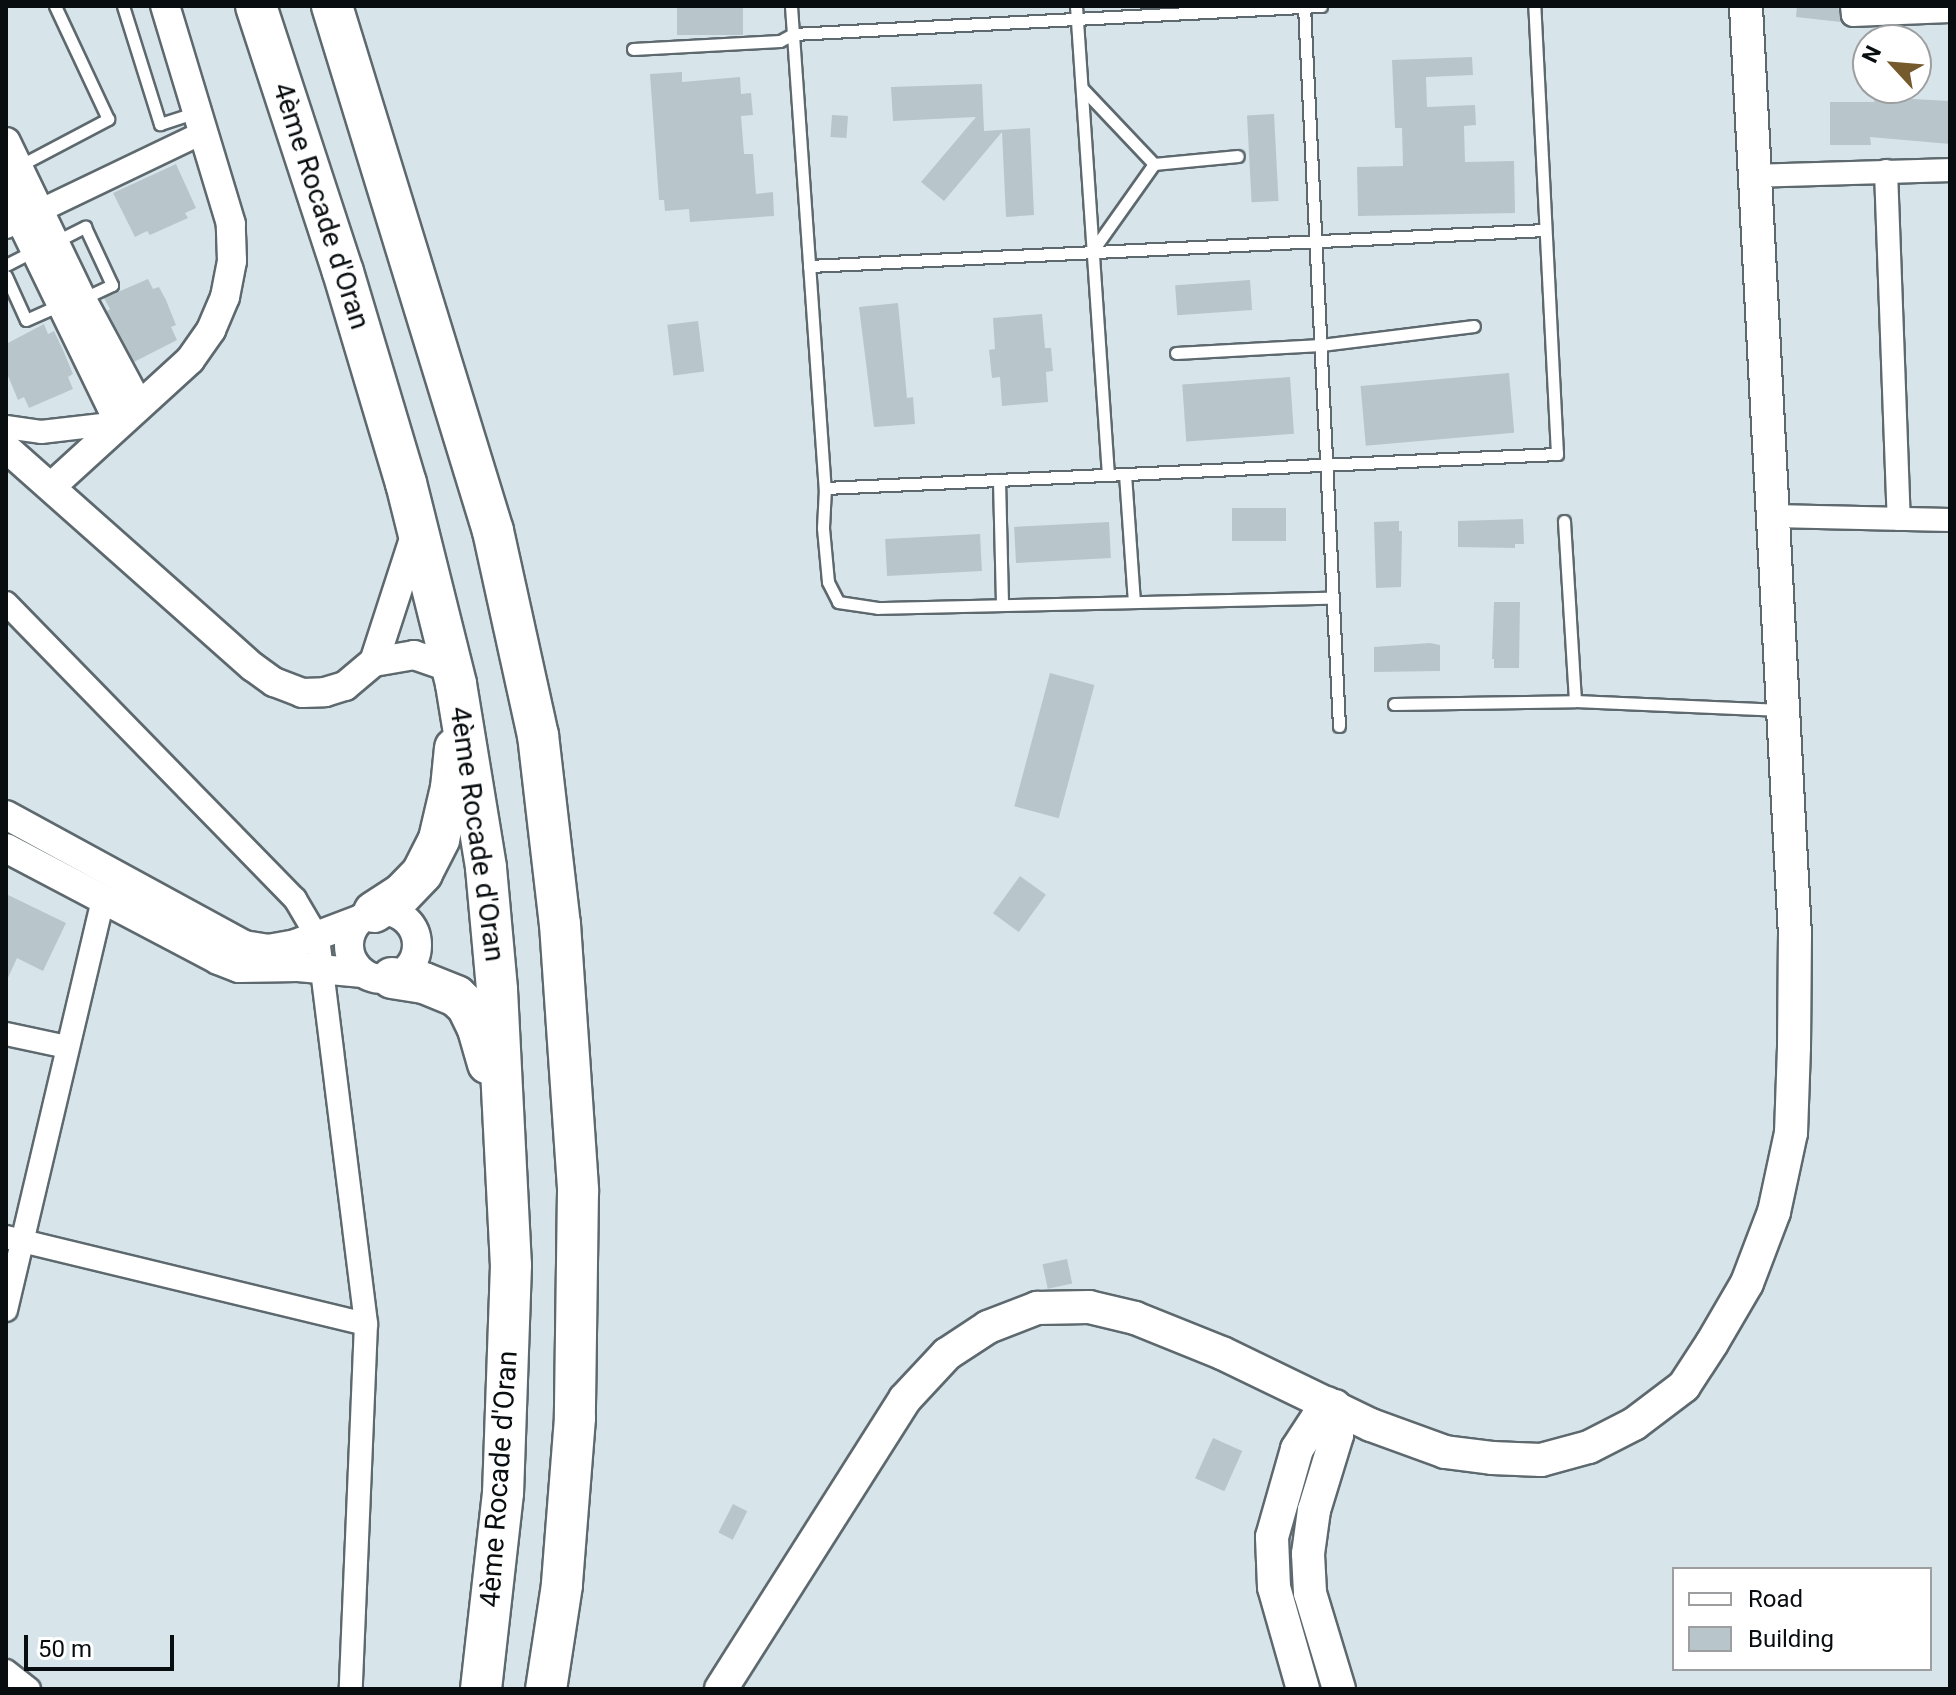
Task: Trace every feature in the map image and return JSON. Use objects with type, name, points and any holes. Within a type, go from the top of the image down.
[{"type":"highway","name":"4ème Rocade d'Oran","points":[[256,6],[370,359],[418,527],[454,676],[486,868],[507,1148],[511,1265],[503,1493],[481,1689]]},
{"type":"highway","points":[[332,6],[493,531],[538,735],[560,924],[578,1191],[575,1418],[562,1585],[546,1689]]},
{"type":"highway","points":[[367,916],[402,894],[422,873],[439,839],[451,788],[454,676]]},
{"type":"highway","points":[[378,976],[444,988],[467,1006],[478,1029],[507,1148]]},
{"type":"main road","points":[[721,1689],[905,1399],[947,1354],[988,1327],[1037,1308],[1089,1307],[1174,1333],[1331,1405],[1445,1452],[1541,1460],[1589,1447],[1634,1424],[1684,1386],[1747,1283],[1774,1212],[1791,1133],[1795,936],[1746,6]]},
{"type":"main road","points":[[1273,1377],[1296,1415],[1301,1442]]},
{"type":"main road","points":[[1303,1689],[1282,1620],[1271,1563],[1278,1510],[1301,1442],[1331,1405]]},
{"type":"main road","points":[[1331,1405],[1337,1435],[1314,1510],[1308,1554],[1310,1593],[1339,1689]]},
{"type":"main road","points":[[1330,1465],[1366,1443],[1409,1439]]},
{"type":"street","points":[[52,486],[190,360],[211,330],[225,297],[232,261],[231,224],[165,6]]},
{"type":"street","points":[[1852,6],[1853,15],[1950,11]]},
{"type":"street","points":[[22,218],[201,122]]},
{"type":"street","points":[[10,166],[22,218],[45,246],[129,414]]},
{"type":"street","points":[[1753,176],[1950,170]]},
{"type":"street","points":[[1886,171],[1899,519]]},
{"type":"street","points":[[6,427],[41,432],[129,414]]},
{"type":"street","points":[[6,448],[274,682],[302,693],[325,692],[345,686],[374,662],[414,655],[454,676]]},
{"type":"street","points":[[1773,516],[1950,520]]},
{"type":"street","points":[[374,662],[403,582],[418,527]]},
{"type":"street","points":[[6,603],[295,899],[318,938],[319,969],[366,1324],[351,1689]]},
{"type":"street","points":[[6,815],[244,945],[268,949],[318,938],[367,916],[397,914],[415,930],[418,942],[412,965],[378,976],[319,969],[239,968],[218,960],[6,848]]},
{"type":"street","points":[[6,1310],[14,1239],[67,1047],[103,899]]},
{"type":"street","points":[[367,916],[354,927],[349,947],[351,957],[378,976]]},
{"type":"street","points":[[6,1034],[67,1047]]},
{"type":"street","points":[[14,1239],[366,1324]]},
{"type":"street","points":[[6,1671],[29,1689]]},
{"type":"lane","points":[[10,166],[108,119],[55,6]]},
{"type":"lane","points":[[123,6],[160,124],[201,122]]},
{"type":"lane","points":[[791,6],[825,488],[823,528],[828,582],[838,602],[878,608],[1333,598]]},
{"type":"lane","points":[[1076,6],[1108,475]]},
{"type":"lane","points":[[1304,6],[1339,726]]},
{"type":"lane","points":[[633,49],[780,41],[793,34],[1321,6]]},
{"type":"lane","points":[[825,488],[1557,454],[1534,6]]},
{"type":"lane","points":[[1082,88],[1154,164]]},
{"type":"lane","points":[[1093,250],[1154,164],[1238,156]]},
{"type":"lane","points":[[809,266],[1545,230]]},
{"type":"lane","points":[[6,265],[45,246]]},
{"type":"lane","points":[[6,276],[26,320],[71,302]]},
{"type":"lane","points":[[1176,353],[1321,345],[1474,326]]},
{"type":"lane","points":[[1125,474],[1134,602]]},
{"type":"lane","points":[[999,480],[1002,605]]},
{"type":"lane","points":[[1564,521],[1575,701]]},
{"type":"lane","points":[[1394,704],[1575,701],[1783,710]]},
{"type":"building","points":[[677,6],[743,6],[743,35],[677,35]]},
{"type":"building","points":[[1797,6],[1838,6],[1841,22],[1796,17]]},
{"type":"building","points":[[1472,57],[1473,75],[1426,77],[1427,107],[1475,105],[1476,125],[1464,126],[1465,162],[1514,161],[1515,213],[1358,216],[1357,167],[1403,166],[1402,128],[1395,128],[1392,60]]},
{"type":"building","points":[[682,72],[682,82],[740,77],[741,94],[751,93],[753,115],[741,116],[744,154],[753,154],[756,194],[773,192],[774,216],[690,222],[689,209],[665,211],[664,200],[659,200],[650,74]]},
{"type":"building","points":[[982,84],[984,131],[1030,128],[1034,215],[1006,217],[1002,132],[944,201],[921,182],[976,117],[893,121],[891,87]]},
{"type":"building","points":[[1932,100],[1950,101],[1950,144],[1870,137],[1871,145],[1830,145],[1830,102],[1932,104]]},
{"type":"building","points":[[1274,114],[1279,201],[1252,202],[1247,115]]},
{"type":"building","points":[[832,115],[848,116],[846,138],[830,137]]},
{"type":"building","points":[[176,164],[196,208],[185,213],[188,218],[150,235],[147,231],[135,237],[113,193]]},
{"type":"building","points":[[148,279],[153,289],[159,287],[166,300],[176,325],[171,327],[177,340],[134,362],[107,311],[110,309],[104,298]]},
{"type":"building","points":[[1250,280],[1252,310],[1177,315],[1175,285]]},
{"type":"building","points":[[898,303],[907,398],[913,397],[915,424],[874,427],[859,307]]},
{"type":"building","points":[[1042,314],[1045,348],[1051,348],[1053,371],[1046,372],[1048,402],[1002,406],[1000,377],[992,378],[989,350],[995,349],[993,318]]},
{"type":"building","points":[[698,321],[704,372],[673,375],[667,325]]},
{"type":"building","points":[[44,324],[48,334],[54,331],[63,350],[73,374],[68,377],[73,389],[29,408],[24,397],[18,400],[6,371],[6,344]]},
{"type":"building","points":[[1509,373],[1514,433],[1366,446],[1361,386]]},
{"type":"building","points":[[1290,377],[1294,434],[1186,441],[1182,385]]},
{"type":"building","points":[[1232,508],[1286,508],[1286,541],[1232,541]]},
{"type":"building","points":[[1523,519],[1524,544],[1515,544],[1515,548],[1458,547],[1458,521]]},
{"type":"building","points":[[1399,521],[1399,531],[1402,531],[1401,587],[1376,588],[1374,522]]},
{"type":"building","points":[[1109,522],[1111,558],[1016,563],[1014,527]]},
{"type":"building","points":[[980,534],[982,571],[887,576],[885,539]]},
{"type":"building","points":[[1494,602],[1520,602],[1519,668],[1494,668]]},
{"type":"building","points":[[1440,645],[1440,671],[1374,672],[1374,647]]},
{"type":"building","points":[[1050,673],[1094,685],[1059,818],[1014,806]]},
{"type":"building","points":[[1020,876],[1046,895],[1019,932],[993,913]]},
{"type":"building","points":[[6,894],[66,923],[43,971],[17,958],[6,982]]},
{"type":"building","points":[[1067,1259],[1072,1283],[1048,1289],[1043,1264]]},
{"type":"building","points":[[1213,1438],[1242,1451],[1224,1491],[1195,1478]]},
{"type":"building","points":[[733,1504],[747,1511],[733,1540],[718,1533]]}]
